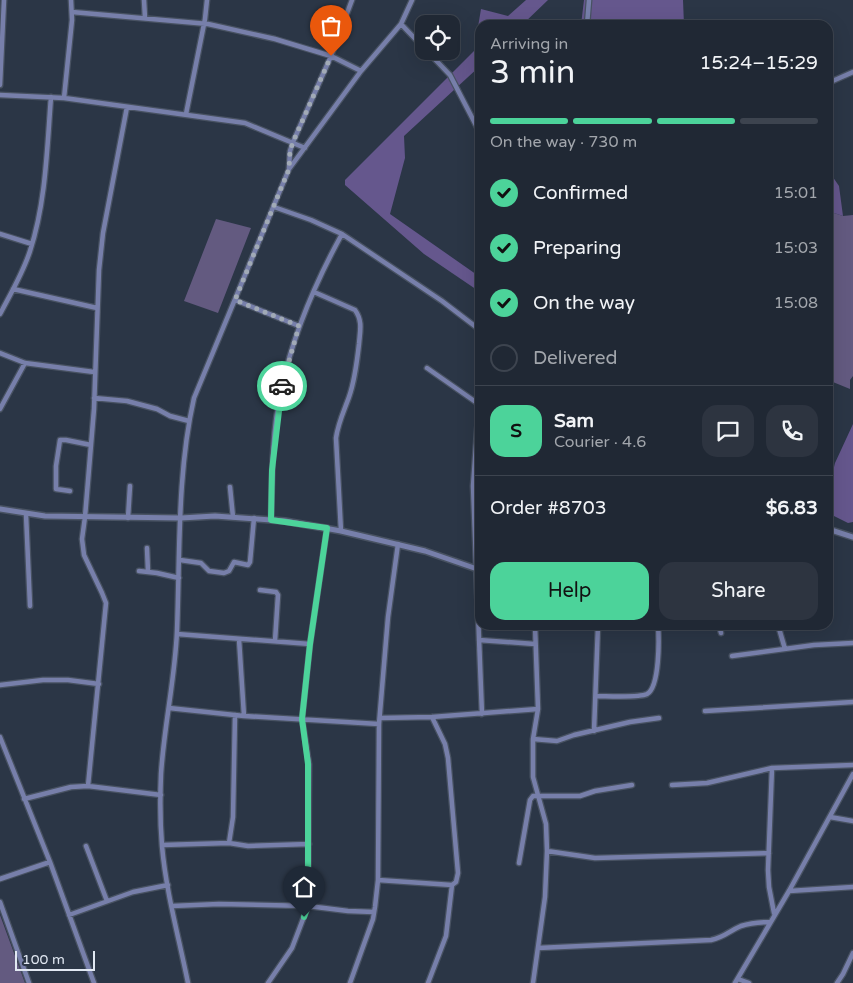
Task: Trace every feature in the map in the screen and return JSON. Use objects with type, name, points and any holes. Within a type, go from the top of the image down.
[{"type":"street","points":[[0,85],[4,0]]},
{"type":"street","points":[[64,98],[72,0]]},
{"type":"street","points":[[144,0],[145,18]]},
{"type":"street","points":[[186,114],[207,0]]},
{"type":"street","points":[[289,169],[290,151],[293,142],[331,56],[352,0]]},
{"type":"street","points":[[188,983],[162,846],[161,795],[163,753],[177,634],[181,518],[189,420],[194,398],[289,169],[361,71],[401,24],[412,0]]},
{"type":"street","points":[[587,20],[589,0]]},
{"type":"street","points":[[72,12],[204,24],[275,39],[331,56],[361,71]]},
{"type":"street","points":[[401,24],[415,39]]},
{"type":"street","points":[[436,60],[450,75],[475,123]]},
{"type":"street","points":[[833,81],[853,72]]},
{"type":"street","points":[[0,95],[64,98],[245,123],[305,148]]},
{"type":"street","points":[[0,314],[32,244],[45,172],[51,97]]},
{"type":"street","points":[[88,786],[106,603],[82,551],[82,539],[94,398],[99,270],[103,233],[127,107]]},
{"type":"street","points":[[274,207],[311,220],[342,234],[442,301],[475,326]]},
{"type":"street","points":[[0,234],[32,244]]},
{"type":"street","points":[[271,520],[272,470],[281,390],[299,326],[326,262],[342,234]]},
{"type":"street","points":[[13,289],[97,308]]},
{"type":"street","points":[[314,292],[355,310],[361,324],[356,371],[349,397],[338,424],[336,438],[341,531]]},
{"type":"street","points":[[235,300],[299,326]]},
{"type":"street","points":[[0,353],[25,363],[94,372]]},
{"type":"street","points":[[0,409],[25,363]]},
{"type":"street","points":[[427,368],[475,402]]},
{"type":"street","points":[[94,398],[127,401],[157,409],[170,416],[189,420]]},
{"type":"street","points":[[70,491],[56,489],[56,466],[60,440],[91,444]]},
{"type":"street","points":[[475,459],[473,486],[475,519]]},
{"type":"street","points":[[128,518],[130,486]]},
{"type":"street","points":[[230,487],[232,517]]},
{"type":"street","points":[[0,509],[26,514],[85,517],[181,518],[215,516],[271,520],[327,528],[398,544],[475,568]]},
{"type":"street","points":[[26,514],[30,606]]},
{"type":"street","points":[[180,560],[201,563],[209,570],[224,573],[229,571],[234,562],[248,565],[250,562],[254,518]]},
{"type":"street","points":[[268,983],[292,948],[308,906],[308,764],[302,719],[310,644],[327,528]]},
{"type":"street","points":[[833,531],[853,537]]},
{"type":"street","points":[[350,983],[374,912],[378,880],[379,721],[388,617],[398,544]]},
{"type":"street","points":[[147,548],[148,572]]},
{"type":"street","points":[[138,571],[179,578]]},
{"type":"street","points":[[260,590],[276,592],[278,595],[275,642]]},
{"type":"street","points":[[479,630],[482,714]]},
{"type":"street","points":[[533,983],[545,897],[547,851],[546,824],[533,777],[533,739],[538,709],[535,630]]},
{"type":"street","points":[[594,731],[598,630]]},
{"type":"street","points":[[596,696],[641,695],[648,693],[652,689],[657,668],[658,630]]},
{"type":"street","points":[[720,630],[720,634]]},
{"type":"street","points":[[779,630],[785,649]]},
{"type":"street","points":[[177,634],[310,644]]},
{"type":"street","points":[[239,639],[244,716]]},
{"type":"street","points":[[479,640],[535,644]]},
{"type":"street","points":[[732,656],[853,643]]},
{"type":"street","points":[[0,685],[43,680],[68,680],[99,684]]},
{"type":"street","points":[[704,711],[853,702]]},
{"type":"street","points":[[169,708],[244,716],[379,721],[538,709]]},
{"type":"street","points":[[229,844],[233,817],[235,714]]},
{"type":"street","points":[[428,983],[446,936],[452,885],[456,882],[458,873],[448,758],[445,744],[432,717]]},
{"type":"street","points":[[533,739],[557,741],[574,735],[630,722],[659,718]]},
{"type":"street","points":[[0,738],[50,862],[94,983]]},
{"type":"street","points":[[672,785],[707,783],[772,768],[853,765]]},
{"type":"street","points":[[772,768],[769,887],[774,914]]},
{"type":"street","points":[[749,983],[736,981],[789,891],[853,774]]},
{"type":"street","points":[[519,863],[532,796],[580,796],[605,789],[632,785]]},
{"type":"street","points":[[24,799],[71,787],[88,786],[161,795]]},
{"type":"street","points":[[830,817],[853,821]]},
{"type":"street","points":[[162,846],[309,844]]},
{"type":"street","points":[[86,846],[107,901]]},
{"type":"street","points":[[547,851],[595,858],[769,853]]},
{"type":"street","points":[[0,879],[50,862]]},
{"type":"street","points":[[378,880],[452,885]]},
{"type":"street","points":[[69,915],[150,887],[168,885]]},
{"type":"street","points":[[789,891],[853,887]]},
{"type":"street","points":[[0,902],[30,983]]},
{"type":"street","points":[[172,906],[219,904],[308,906],[374,912]]},
{"type":"street","points":[[538,948],[710,940],[721,938],[738,927],[770,922]]},
{"type":"street","points":[[832,983],[837,983],[853,953]]},
{"type":"shaded area","points":[[526,0],[548,0],[527,20],[479,20],[481,9],[508,16]]},
{"type":"shaded area","points":[[584,0],[683,0],[684,20],[582,20]]},
{"type":"shaded area","points":[[475,45],[475,71],[404,136],[405,158],[390,214],[475,274],[475,289],[424,254],[345,185],[345,180],[474,51]]},
{"type":"shaded area","points":[[833,177],[839,186],[843,216],[833,213]]},
{"type":"shaded area","points":[[833,213],[843,216],[853,215],[853,376],[850,380],[850,389],[833,382]]},
{"type":"shaded area","points":[[216,219],[251,228],[218,313],[184,301]]},
{"type":"shaded area","points":[[853,424],[853,522],[848,523],[833,516],[833,471]]},
{"type":"shaded area","points":[[0,915],[25,983],[0,983]]},
{"type":"way so far","points":[[282,386],[299,326],[235,300],[289,169],[290,151],[293,142],[331,56]]},
{"type":"route","points":[[282,386],[272,470],[271,520],[327,528],[310,644],[302,719],[308,764],[309,852],[308,906],[304,917]]}]
